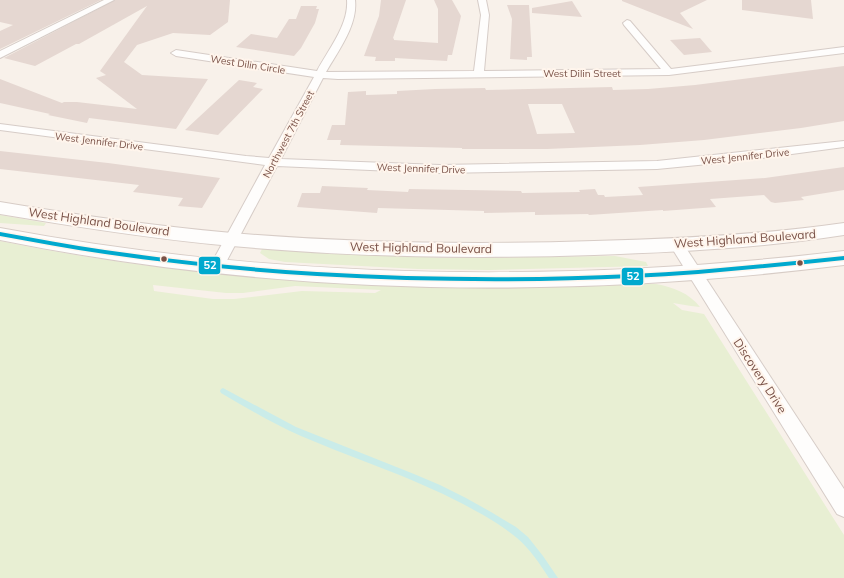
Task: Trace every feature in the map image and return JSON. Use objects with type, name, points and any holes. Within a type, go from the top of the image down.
[{"type":"main road","name":"West Highland Boulevard","points":[[0,208],[54,218],[140,230],[310,245],[396,249],[579,249],[677,245],[756,240],[844,229]]},
{"type":"main road","points":[[0,234],[123,255],[217,266],[289,273],[444,278],[529,279],[695,273],[844,258]]},
{"type":"street","points":[[0,55],[110,0]]},
{"type":"street","name":"Northwest 7th Street","points":[[217,266],[351,15],[352,0]]},
{"type":"street","points":[[479,73],[485,15],[482,0]]},
{"type":"street","points":[[628,23],[669,72]]},
{"type":"street","name":"West Dilin Street","points":[[319,75],[669,72],[844,50]]},
{"type":"street","name":"West Dilin Circle","points":[[176,53],[319,75]]},
{"type":"street","name":"West Jennifer Drive","points":[[0,127],[246,160],[440,169],[587,167],[686,162],[844,144]]},
{"type":"street","name":"Discovery Drive","points":[[677,245],[844,507]]},
{"type":"green space","points":[[0,215],[46,223],[44,226],[0,223]]},
{"type":"green space","points":[[0,241],[139,265],[280,279],[409,285],[656,284],[674,289],[686,294],[700,307],[673,303],[682,310],[704,314],[844,535],[844,578],[0,578]],"holes":[[[153,285],[226,293],[243,293],[295,286],[381,290],[375,293],[302,291],[234,299],[213,299],[154,291]]]},
{"type":"green space","points":[[262,249],[445,258],[615,256],[646,262],[648,266],[489,270],[418,269],[285,262],[269,259],[260,253]]},
{"type":"building","points":[[0,0],[101,0],[0,49],[0,31],[13,25],[0,22]]},
{"type":"building","points":[[115,0],[230,0],[228,22],[210,35],[173,33],[137,45],[124,62],[142,75],[208,79],[176,129],[89,118],[87,123],[0,103],[0,79],[62,103],[77,102],[137,109],[96,78],[106,75],[100,71],[147,6],[79,44],[76,44],[35,66],[4,58]]},
{"type":"building","points":[[381,0],[406,0],[393,38],[394,40],[438,43],[438,9],[434,0],[452,0],[461,16],[452,55],[448,55],[447,61],[395,58],[395,61],[375,61],[376,57],[364,56],[379,16]]},
{"type":"building","points":[[622,0],[707,0],[680,13],[693,29]]},
{"type":"building","points":[[742,0],[811,0],[813,19],[742,10]]},
{"type":"building","points":[[572,1],[582,17],[532,13],[532,8]]},
{"type":"building","points":[[507,5],[529,5],[532,57],[527,57],[527,60],[510,59],[512,19]]},
{"type":"building","points":[[301,6],[317,6],[316,9],[319,9],[315,23],[301,48],[294,56],[236,47],[251,34],[277,38],[289,19],[296,19]]},
{"type":"building","points":[[700,38],[712,52],[684,55],[670,40]]},
{"type":"building","points":[[844,66],[844,121],[704,140],[640,145],[547,149],[462,149],[340,145],[341,140],[327,140],[332,125],[345,125],[348,92],[366,91],[366,95],[397,94],[397,91],[435,89],[485,88],[486,90],[612,87],[613,90],[695,85]],"holes":[[[528,104],[562,104],[575,133],[537,134]]]},
{"type":"building","points":[[239,80],[257,83],[253,87],[263,89],[218,135],[185,130]]},
{"type":"building","points":[[0,151],[108,163],[220,178],[202,208],[178,206],[183,198],[133,192],[139,185],[0,169]]},
{"type":"building","points":[[844,167],[844,190],[801,197],[804,200],[775,203],[771,202],[764,195],[710,199],[716,207],[589,215],[535,215],[535,212],[484,213],[484,211],[378,208],[377,213],[297,207],[302,193],[320,193],[322,186],[368,188],[367,190],[408,192],[409,189],[521,191],[522,193],[580,192],[579,190],[595,189],[598,195],[604,195],[605,197],[643,195],[638,187],[765,178]]},
{"type":"waterway","points":[[223,391],[263,414],[304,434],[438,487],[489,514],[525,540],[554,578]]},
{"type":"transit line","name":"52","points":[[0,234],[104,252],[209,265],[315,274],[421,279],[527,280],[633,276],[739,269],[844,258]]}]
